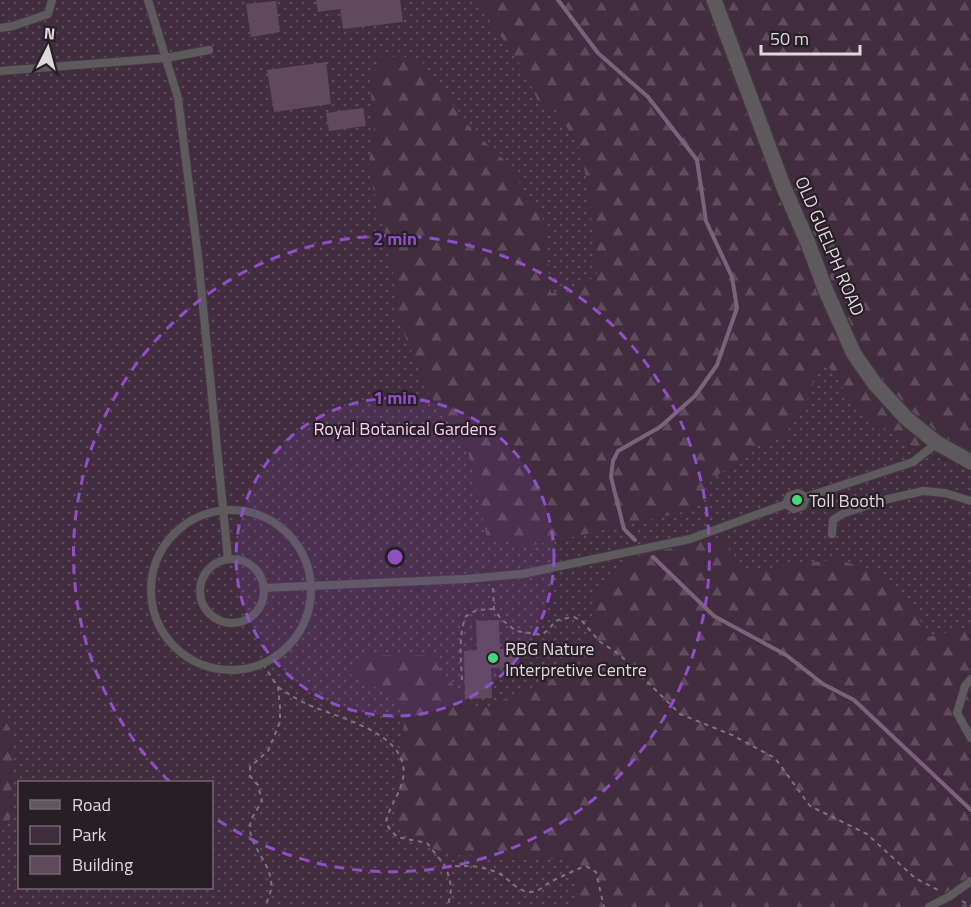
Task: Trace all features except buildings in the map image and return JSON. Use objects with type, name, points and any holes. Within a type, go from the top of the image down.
[{"type":"street","name":"OLD GUELPH ROAD","points":[[714,0],[784,188],[854,354],[875,384],[906,418],[937,443],[971,462]]},
{"type":"lane","points":[[0,28],[48,14],[52,0]]},
{"type":"lane","points":[[148,0],[178,98],[198,256],[228,559]]},
{"type":"lane","points":[[0,71],[166,58],[209,50]]},
{"type":"lane","points":[[264,588],[522,574],[690,539],[786,504],[794,509],[803,506],[806,497],[913,462],[937,443]]},
{"type":"lane","points":[[832,534],[833,520],[844,513],[888,499],[923,491],[945,493],[971,501]]},
{"type":"lane","points":[[223,510],[243,511],[262,516],[288,533],[305,558],[312,587],[309,611],[299,633],[283,651],[263,664],[251,668],[228,670],[193,660],[183,654],[166,637],[154,610],[151,592],[158,557],[179,529],[200,516],[223,510]]},
{"type":"lane","points":[[228,559],[242,560],[254,567],[262,579],[264,588],[260,608],[244,621],[235,623],[224,623],[211,616],[202,604],[199,594],[203,575],[218,561],[228,559]]},
{"type":"lane","points":[[971,679],[965,686],[957,713],[971,738]]},
{"type":"lane","points":[[930,907],[950,896],[971,880]]},
{"type":"path","points":[[492,576],[494,609],[501,619],[516,630],[542,634],[555,621],[574,617],[582,621],[599,641],[620,655],[680,714],[732,735],[775,758],[810,806],[867,834],[915,878],[950,896]]},
{"type":"path","points":[[462,680],[460,639],[466,616],[477,610],[494,609]]},
{"type":"path","points":[[263,664],[278,687],[292,697],[373,730],[400,753],[404,763],[403,780],[386,822],[397,837],[427,843],[446,867],[451,890],[448,907]]},
{"type":"path","points":[[266,905],[270,897],[270,877],[250,831],[251,820],[262,801],[258,785],[250,776],[250,767],[268,751],[280,722],[278,687]]},
{"type":"path","points":[[446,867],[480,866],[502,875],[518,888],[534,892],[544,888],[550,881],[586,866],[596,872],[604,907]]},
{"type":"green space","name":"Royal Botanical Gardens","points":[[0,0],[685,0],[907,445],[971,471],[971,907],[0,907]]},
{"type":"green space","points":[[476,0],[971,0],[971,471],[906,444],[858,409],[826,363],[818,368],[806,403],[784,436],[758,445],[711,480],[692,510],[527,546],[487,538],[468,451],[429,394],[398,319],[392,261],[368,168],[374,131],[370,81],[381,56],[419,58],[472,130],[506,162],[544,221],[551,293],[570,292],[597,275],[588,185],[579,147],[554,107],[540,106],[525,72]]},
{"type":"green space","points":[[691,541],[724,542],[746,571],[837,559],[879,573],[912,603],[928,637],[971,626],[971,907],[577,907],[575,878],[564,859],[454,855],[419,844],[396,823],[397,773],[404,724],[402,701],[348,673],[361,655],[429,655],[475,712],[583,666],[595,597],[629,560]]},
{"type":"green space","points":[[0,711],[10,729],[13,752],[10,819],[0,835]]},
{"type":"waterway","points":[[558,0],[598,53],[648,97],[697,160],[706,221],[732,277],[737,308],[717,365],[695,396],[660,427],[618,451],[613,461],[611,477],[624,529],[635,540]]},
{"type":"waterway","points":[[653,557],[714,616],[786,655],[823,684],[854,700],[971,810]]},
{"type":"place","name":"Toll Booth","points":[[797,500]]},
{"type":"place","name":"RBG Nature Interpretive Centre","points":[[493,658]]}]
